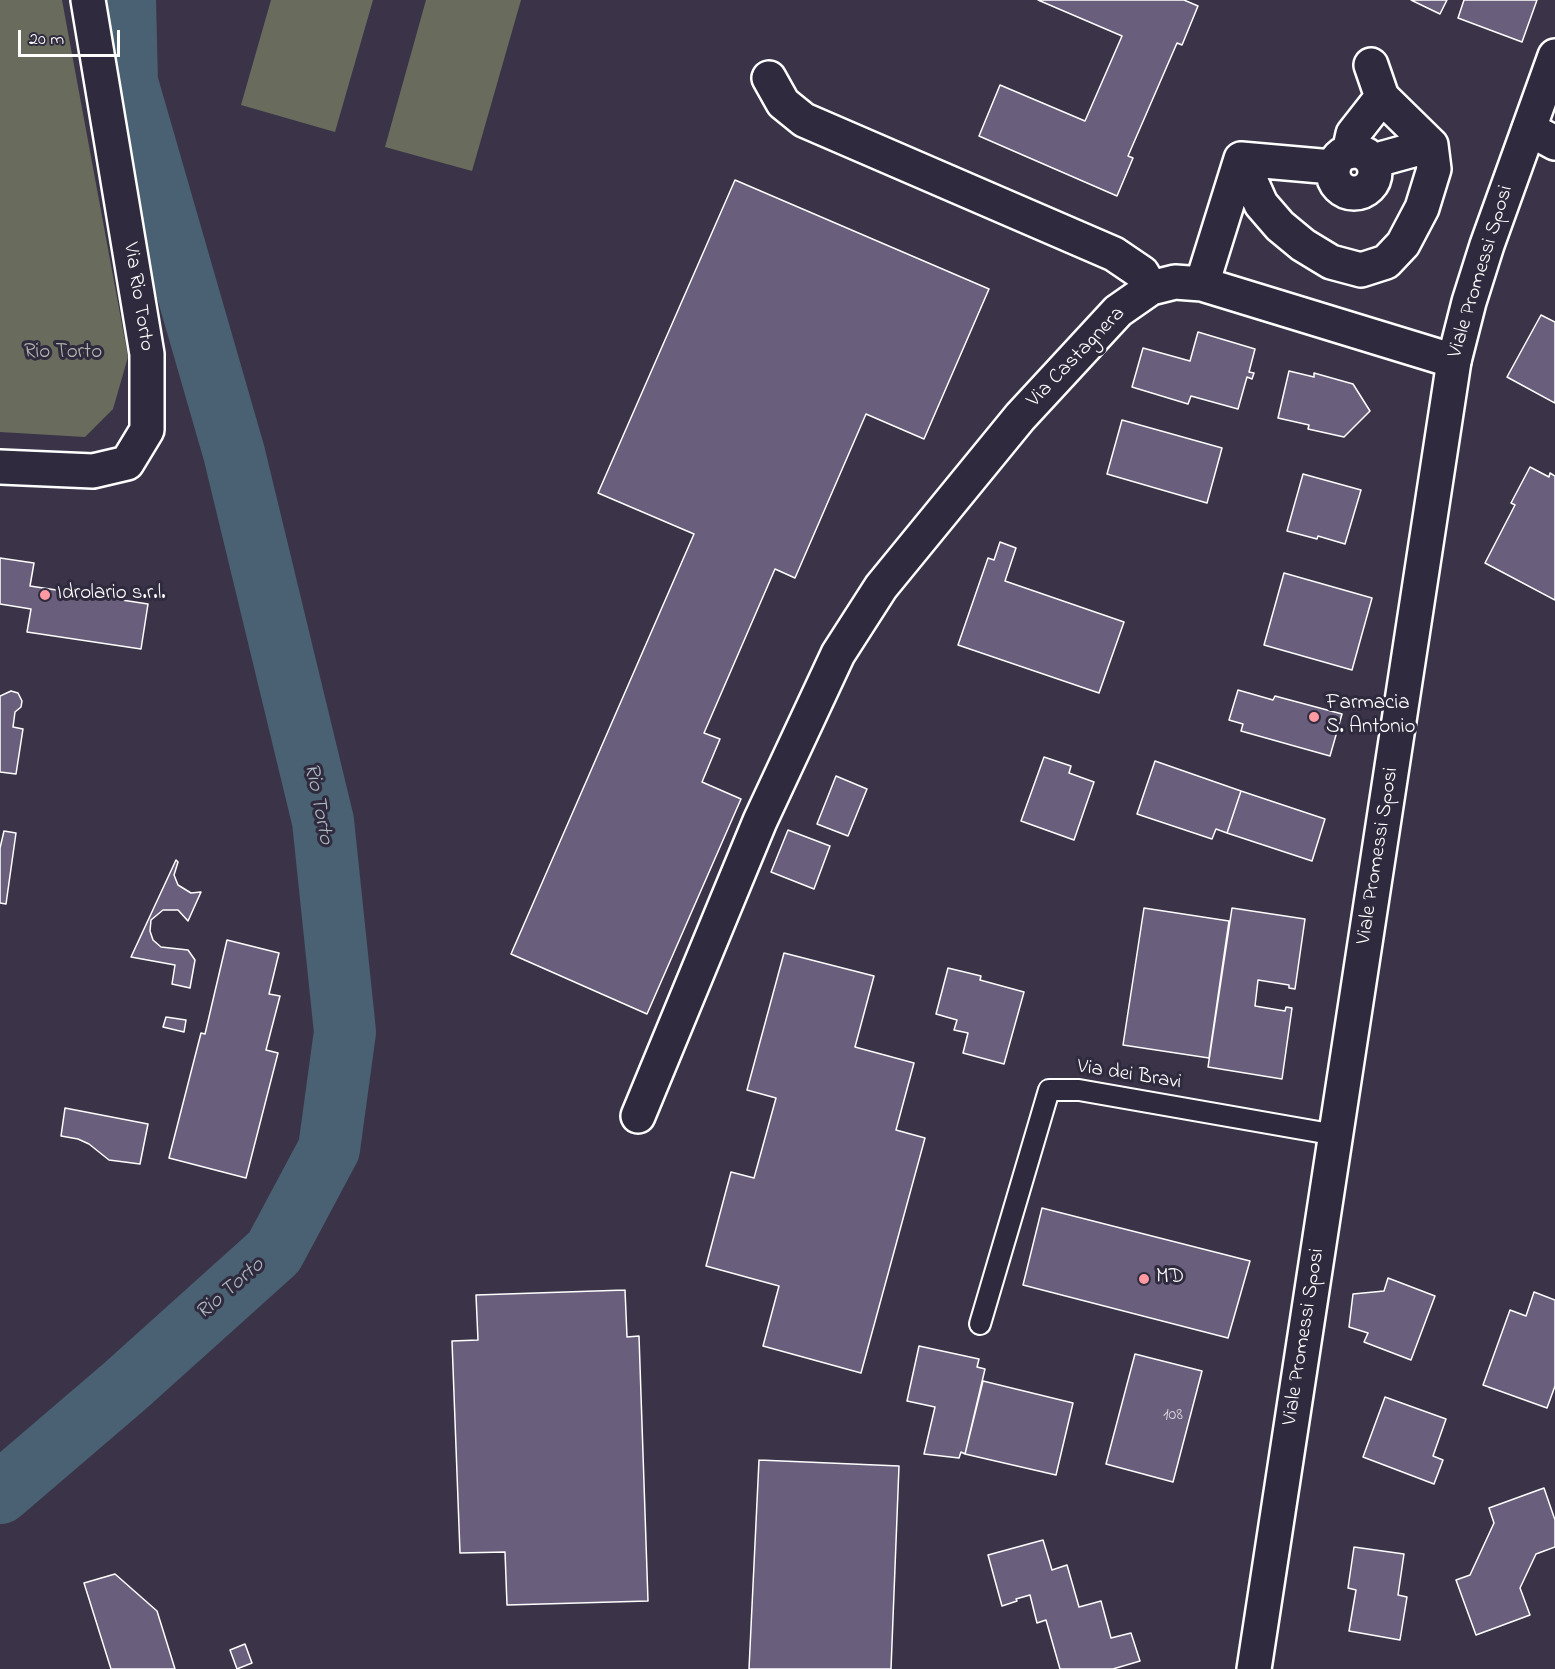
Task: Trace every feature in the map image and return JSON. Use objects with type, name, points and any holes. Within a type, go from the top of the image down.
[{"type":"street","name":"Via Rio Torto","points":[[0,467],[93,471],[127,463],[147,430],[147,354],[88,0]]},
{"type":"street","name":"Viale Promessi Sposi","points":[[1254,1669],[1454,361],[1478,274],[1542,136],[1555,56]]},
{"type":"street","points":[[1241,159],[1261,204],[1280,226],[1303,244],[1331,262],[1361,270],[1386,262],[1403,244],[1422,208],[1434,169],[1431,145],[1382,97],[1371,65]]},
{"type":"street","points":[[770,78],[783,103],[804,120],[1114,254],[1142,273],[1151,288]]},
{"type":"street","points":[[1351,160],[1353,134],[1382,97]]},
{"type":"street","points":[[1241,159],[1351,160],[1431,145]]},
{"type":"street","points":[[1202,284],[1241,159]]},
{"type":"street","name":"Via Castagnera","points":[[639,1116],[760,821],[838,654],[881,587],[1020,417],[1118,311],[1151,288],[1175,282],[1202,284],[1454,361]]},
{"type":"lane","name":"Via dei Bravi","points":[[980,1324],[1049,1090],[1079,1090],[1336,1136]]},
{"type":"green space","name":"Rio Torto","points":[[0,0],[62,0],[128,357],[113,409],[85,437],[0,432]]},
{"type":"green space","points":[[271,0],[373,0],[335,132],[241,105]]},
{"type":"green space","points":[[426,0],[521,0],[472,171],[385,147]]},
{"type":"building","points":[[1038,0],[1184,0],[1198,6],[1182,45],[1177,43],[1128,156],[1133,158],[1117,196],[979,136],[1000,85],[1085,121],[1122,36]]},
{"type":"building","points":[[1411,0],[1447,0],[1440,14]]},
{"type":"building","points":[[1464,0],[1537,0],[1522,42],[1458,18]]},
{"type":"building","points":[[735,180],[989,289],[924,439],[866,414],[795,578],[775,569],[704,733],[720,739],[702,782],[741,799],[647,1014],[511,954],[694,534],[598,493]]},
{"type":"building","points":[[1541,315],[1555,322],[1555,403],[1507,377]]},
{"type":"building","points":[[1198,332],[1255,349],[1249,372],[1254,373],[1252,379],[1247,377],[1238,409],[1191,396],[1188,404],[1132,387],[1143,348],[1190,361]]},
{"type":"building","points":[[1289,371],[1314,377],[1314,373],[1353,384],[1370,411],[1344,437],[1308,429],[1309,425],[1278,418]]},
{"type":"building","points":[[1122,420],[1222,448],[1207,503],[1107,474]]},
{"type":"building","points":[[1530,467],[1549,477],[1550,473],[1555,476],[1555,600],[1485,563],[1515,505],[1511,503]]},
{"type":"building","points":[[1303,474],[1361,490],[1345,544],[1318,536],[1317,539],[1287,531]]},
{"type":"building","points":[[1000,542],[1016,548],[1005,581],[1124,622],[1099,693],[958,645],[988,558],[994,560]]},
{"type":"building","name":"Idrolario s.r.l.","points":[[0,558],[34,563],[30,586],[148,604],[141,649],[27,632],[31,609],[0,604]]},
{"type":"building","points":[[1284,573],[1372,598],[1352,670],[1264,645]]},
{"type":"building","points":[[1238,690],[1273,700],[1275,696],[1342,714],[1330,756],[1241,731],[1243,724],[1229,720]]},
{"type":"building","points":[[11,691],[18,693],[22,701],[21,707],[15,712],[13,727],[23,729],[16,774],[0,772],[0,696]]},
{"type":"building","points":[[1044,757],[1071,766],[1069,773],[1094,782],[1074,840],[1021,821]]},
{"type":"building","points":[[1155,761],[1241,791],[1227,833],[1216,829],[1212,839],[1137,814]]},
{"type":"building","points":[[836,776],[867,789],[848,836],[817,824]]},
{"type":"building","points":[[1241,791],[1325,819],[1312,861],[1227,833]]},
{"type":"building","points":[[788,830],[830,846],[814,889],[771,872]]},
{"type":"building","points":[[4,831],[16,833],[6,904],[0,903],[0,848]]},
{"type":"building","points":[[176,860],[178,862],[174,875],[178,885],[191,893],[201,892],[188,921],[178,910],[163,910],[151,920],[150,931],[153,940],[161,947],[188,950],[195,960],[190,988],[172,984],[175,965],[131,957]]},
{"type":"building","points":[[1144,908],[1229,921],[1209,1058],[1123,1045]]},
{"type":"building","points":[[1232,908],[1305,919],[1295,989],[1289,988],[1289,985],[1258,980],[1255,1006],[1285,1011],[1286,1007],[1292,1008],[1282,1079],[1208,1067]]},
{"type":"building","points":[[227,940],[279,953],[269,994],[280,996],[266,1050],[278,1053],[246,1178],[169,1158],[201,1033],[205,1034]]},
{"type":"building","points":[[784,953],[874,976],[855,1047],[914,1063],[896,1130],[925,1138],[861,1373],[763,1346],[779,1286],[706,1266],[731,1172],[754,1178],[776,1098],[747,1090]]},
{"type":"building","points":[[948,968],[981,976],[980,980],[1024,992],[1004,1064],[963,1053],[968,1033],[954,1030],[957,1020],[936,1014]]},
{"type":"building","points":[[166,1017],[186,1020],[184,1032],[163,1027]]},
{"type":"building","points":[[65,1108],[148,1124],[140,1164],[109,1160],[89,1144],[61,1136]]},
{"type":"building","points":[[1042,1208],[1250,1261],[1228,1338],[1023,1285]]},
{"type":"building","points":[[1388,1278],[1435,1296],[1411,1360],[1364,1342],[1368,1333],[1349,1327],[1353,1294],[1384,1291]]},
{"type":"building","points":[[625,1290],[627,1337],[639,1336],[648,1601],[507,1605],[505,1552],[460,1553],[452,1341],[478,1340],[476,1295]]},
{"type":"building","points":[[1534,1292],[1555,1300],[1555,1386],[1547,1408],[1483,1385],[1510,1310],[1526,1316]]},
{"type":"building","points":[[919,1346],[979,1359],[977,1367],[985,1369],[965,1454],[961,1452],[959,1458],[924,1454],[935,1407],[907,1401]]},
{"type":"building","points":[[1135,1354],[1202,1371],[1173,1482],[1106,1464]]},
{"type":"building","points":[[983,1381],[1073,1403],[1056,1475],[965,1454]]},
{"type":"building","points":[[1385,1397],[1446,1419],[1433,1456],[1443,1460],[1434,1484],[1363,1457]]},
{"type":"building","points":[[759,1460],[899,1466],[891,1669],[749,1669]]},
{"type":"building","points":[[1544,1488],[1555,1520],[1555,1547],[1536,1554],[1520,1588],[1530,1615],[1476,1635],[1456,1580],[1470,1575],[1494,1523],[1489,1508]]},
{"type":"building","points":[[1043,1540],[1052,1570],[1067,1565],[1079,1607],[1101,1601],[1111,1638],[1131,1633],[1140,1661],[1113,1669],[1060,1669],[1046,1620],[1037,1623],[1030,1595],[1002,1606],[988,1555]]},
{"type":"building","points":[[1354,1547],[1404,1554],[1398,1595],[1407,1597],[1400,1640],[1349,1631],[1356,1590],[1348,1588]]},
{"type":"building","points":[[115,1574],[157,1611],[175,1669],[111,1669],[84,1583]]},
{"type":"building","points":[[245,1644],[252,1663],[237,1669],[230,1650]]},
{"type":"waterway","name":"Rio Torto","points":[[0,1493],[125,1386],[274,1252],[329,1149],[345,1032],[323,821],[234,453],[127,82],[125,0]]},
{"type":"place","name":"Idrolario s.r.l.","points":[[45,595]]},
{"type":"place","name":"Farmacia S. Antonio","points":[[1314,717]]},
{"type":"place","name":"MD","points":[[1144,1279]]}]
